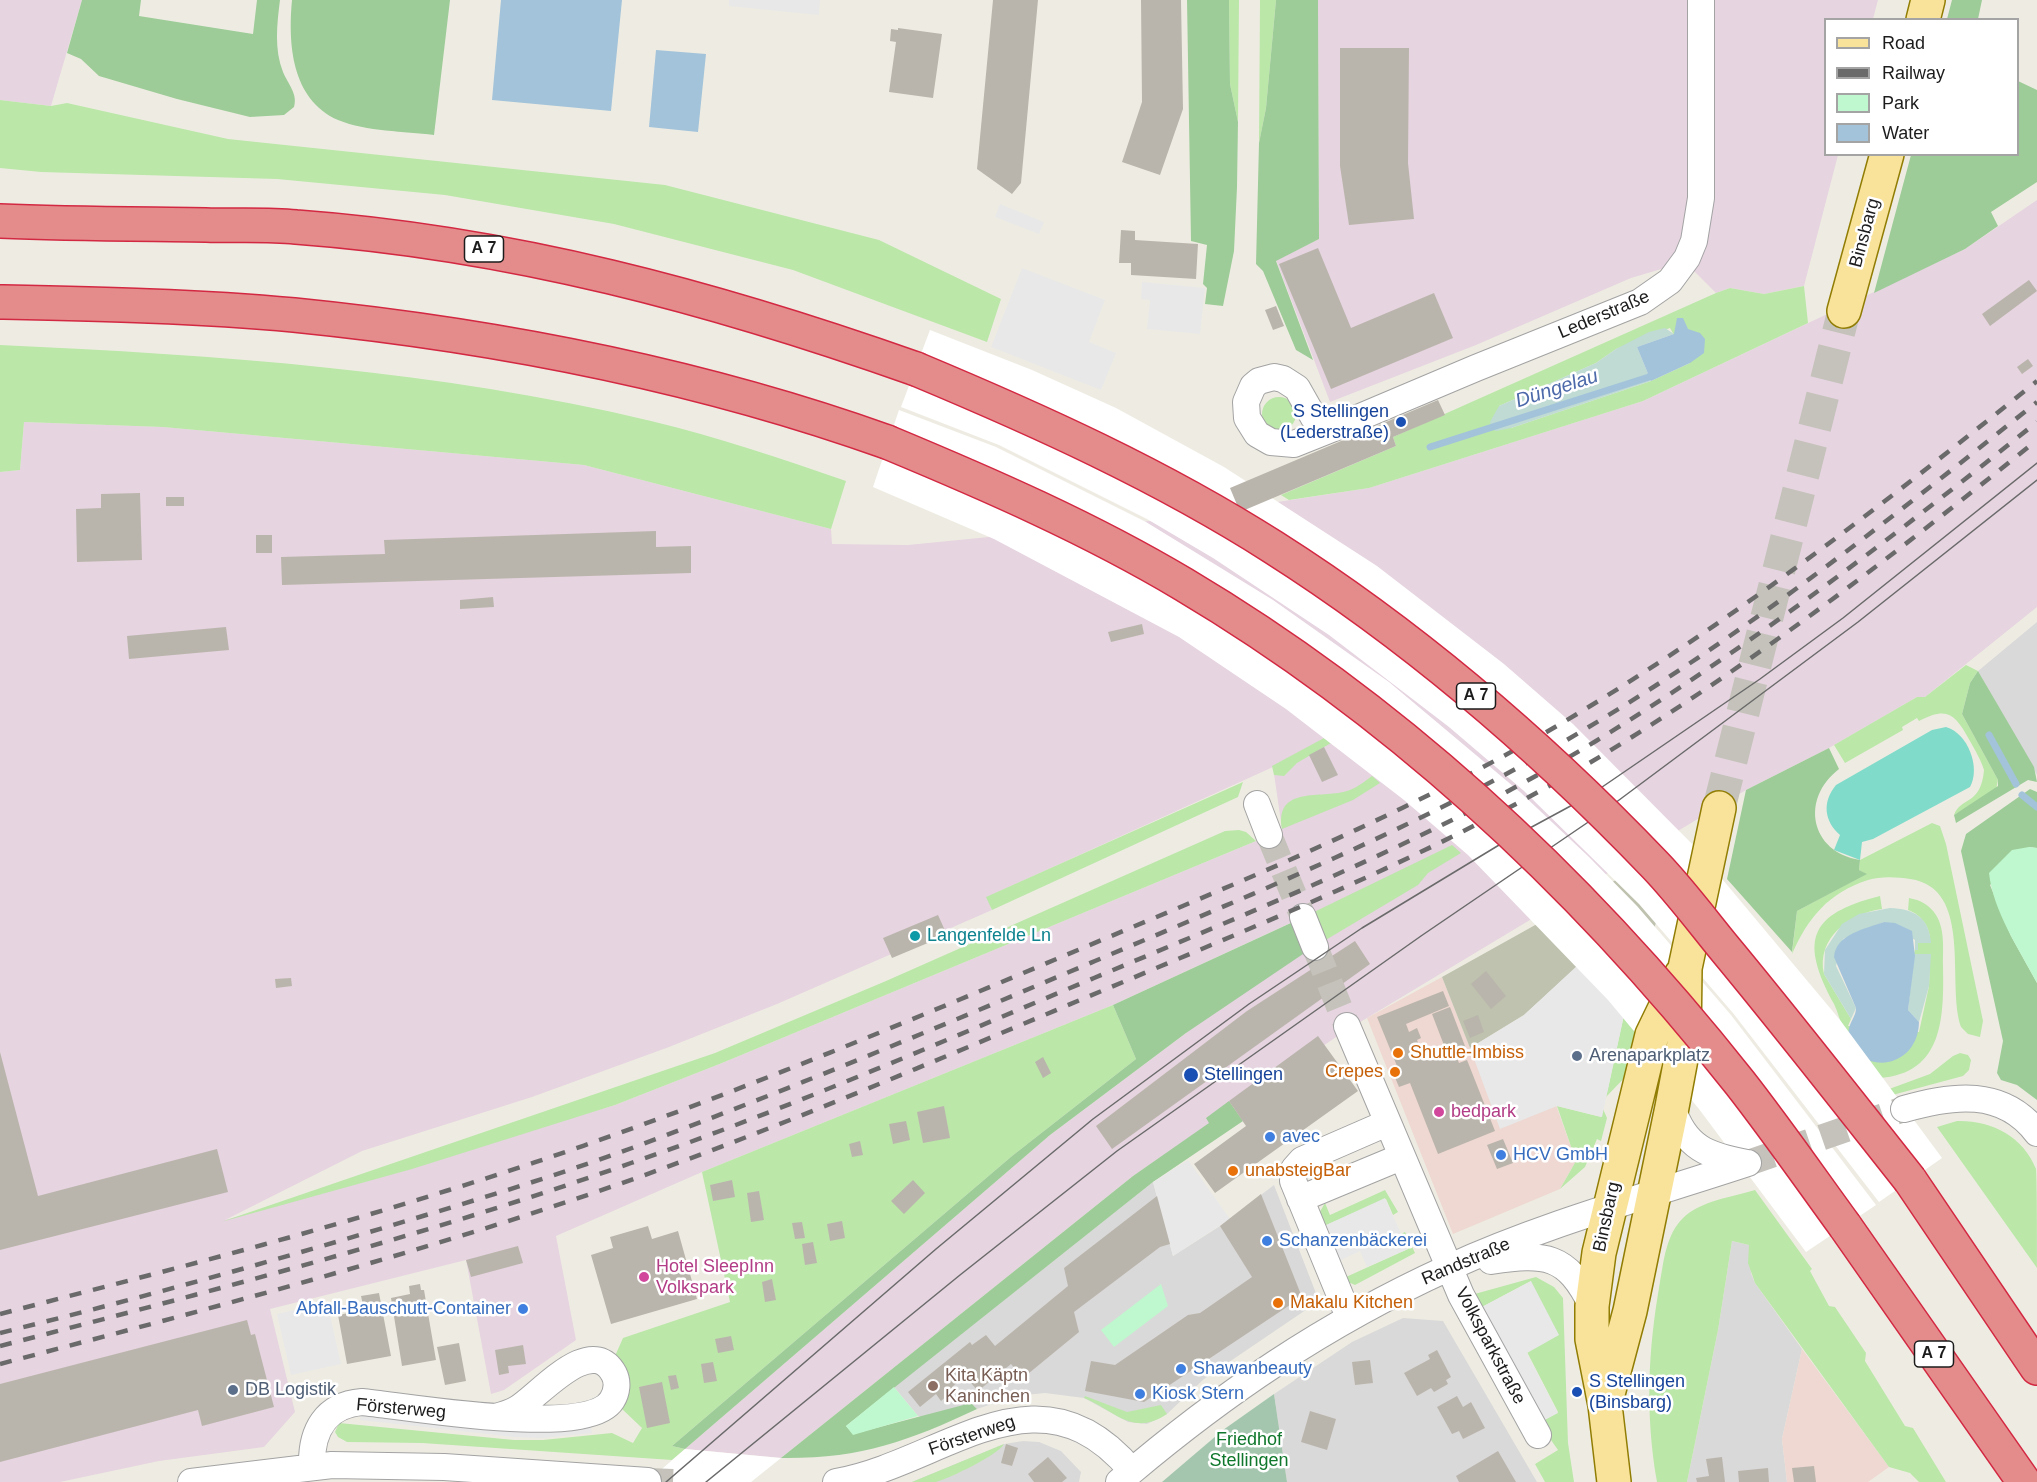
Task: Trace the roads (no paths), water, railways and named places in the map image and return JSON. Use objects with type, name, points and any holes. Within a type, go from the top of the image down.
[{"type":"highway","points":[[0,212],[37,223]]},
{"type":"highway","name":"A 7","points":[[0,221],[294,226],[487,249],[597,273],[806,330],[916,369],[1021,413],[1138,470],[1272,546],[1375,617],[1485,704],[1562,771],[1657,867],[1754,983],[1910,1180],[2037,1368]]},
{"type":"highway","name":"A 7","points":[[0,302],[293,315],[422,332],[594,361],[696,384],[792,410],[887,442],[992,486],[1114,546],[1183,584],[1307,664],[1403,736],[1507,827],[1628,951],[1740,1083],[1845,1226],[2024,1482]]},
{"type":"main road","points":[[1924,18],[1928,0]]},
{"type":"main road","name":"Binsbarg","points":[[1844,311],[1886,156]]},
{"type":"main road","name":"Binsbarg","points":[[1605,1405],[1629,1311],[1672,1107],[1684,1043],[1685,968],[1719,808]]},
{"type":"main road","name":"Binsbarg","points":[[1614,1482],[1605,1405],[1592,1339],[1592,1306],[1599,1254],[1608,1209],[1652,1035],[1685,968]]},
{"type":"street","name":"Lederstraße","points":[[1334,428],[1314,418],[1291,382],[1274,377],[1259,381],[1253,386],[1246,402],[1247,418],[1251,428],[1271,442],[1294,444],[1334,428],[1641,302],[1670,281],[1687,258],[1694,242],[1700,206],[1701,0]]},
{"type":"street","points":[[1257,804],[1269,835]]},
{"type":"street","points":[[1303,917],[1315,947]]},
{"type":"street","name":"Volksparkstraße","points":[[1347,1026],[1461,1295],[1538,1435]]},
{"type":"street","points":[[1904,1109],[1953,1097],[1984,1099],[2011,1109],[2037,1133]]},
{"type":"street","name":"Randstraße","points":[[1126,1476],[1211,1406],[1250,1378],[1349,1317],[1449,1267],[1515,1241],[1748,1163],[1721,1159],[1698,1148],[1682,1130],[1672,1107]]},
{"type":"street","points":[[1349,1317],[1292,1177],[1299,1162],[1387,1123]]},
{"type":"street","points":[[1300,1199],[1401,1157]]},
{"type":"street","points":[[1449,1267],[1514,1257],[1553,1260],[1571,1272],[1592,1306]]},
{"type":"street","name":"Försterweg","points":[[312,1466],[312,1446],[317,1431],[325,1418],[344,1405],[362,1402],[495,1417]]},
{"type":"street","name":"Försterweg","points":[[836,1482],[867,1475],[998,1424],[1034,1418],[1052,1420],[1083,1430],[1114,1450],[1126,1476]]},
{"type":"street","points":[[191,1482],[312,1466],[444,1467],[648,1481]]},
{"type":"water","points":[[501,0],[622,0],[611,111],[492,100]]},
{"type":"water","points":[[656,50],[706,54],[698,132],[649,127]]},
{"type":"water","points":[[1677,318],[1683,318],[1688,329],[1700,333],[1705,339],[1704,353],[1690,363],[1651,381],[1637,347],[1674,334]]},
{"type":"water","points":[[1884,922],[1895,923],[1912,931],[1915,956],[1908,1010],[1919,1022],[1916,1038],[1909,1050],[1900,1058],[1888,1062],[1876,1062],[1865,1059],[1856,1051],[1850,1039],[1849,1030],[1856,1008],[1834,957],[1836,949],[1846,938],[1860,930]]},
{"type":"waterway","name":"Düngelau","points":[[1430,447],[1649,377],[1655,372]]},
{"type":"waterway","name":"Düngelau","points":[[1989,735],[2016,784]]},
{"type":"waterway","name":"Düngelau","points":[[2022,795],[2037,807]]},
{"type":"tunnel","points":[[1719,808],[1844,311]]},
{"type":"tunnel","points":[[1269,835],[1303,917]]},
{"type":"tunnel","points":[[1315,947],[1347,1026]]},
{"type":"tunnel","points":[[1748,1163],[1904,1109]]},
{"type":"tunnel","points":[[648,1481],[673,1482]]},
{"type":"tram line","points":[[666,1482],[936,1249],[1093,1119],[1249,1004],[1362,928],[1504,842],[1589,796],[1760,679],[1843,618],[2037,463]]},
{"type":"tram line","points":[[706,1482],[960,1275],[1117,1151],[1421,936],[1603,812],[1858,622],[2037,480]]},
{"type":"railway","points":[[0,1314],[338,1224],[611,1136],[928,1013],[1335,840],[1397,811],[1518,748],[1577,714],[1697,637],[1869,513],[2037,381]]},
{"type":"railway","points":[[0,1333],[288,1256],[477,1200],[632,1148],[922,1033],[1345,853],[1468,794],[1528,762],[1646,692],[1818,573],[2037,402]]},
{"type":"railway","points":[[0,1346],[397,1238],[475,1215],[631,1163],[864,1074],[1350,868],[1413,839],[1536,776],[1654,705],[1822,588],[2037,422]]},
{"type":"railway","points":[[0,1364],[403,1253],[642,1176],[874,1086],[1360,880],[1546,788],[1662,718],[1826,604],[2037,440]]},
{"type":"place","name":"S Stellingen (Lederstraße)","points":[[1401,422]]},
{"type":"place","name":"Langenfelde Ln","points":[[915,936]]},
{"type":"place","name":"Shuttle-Imbiss","points":[[1398,1053]]},
{"type":"place","name":"Arenaparkplatz","points":[[1577,1056]]},
{"type":"place","name":"Crepes","points":[[1395,1072]]},
{"type":"place","name":"Stellingen","points":[[1191,1075]]},
{"type":"place","name":"bedpark","points":[[1439,1112]]},
{"type":"place","name":"avec","points":[[1270,1137]]},
{"type":"place","name":"HCV GmbH","points":[[1501,1155]]},
{"type":"place","name":"unabsteigBar","points":[[1233,1171]]},
{"type":"place","name":"Schanzenbäckerei","points":[[1267,1241]]},
{"type":"place","name":"Hotel SleepInn Volkspark","points":[[644,1277]]},
{"type":"place","name":"Makalu Kitchen","points":[[1278,1303]]},
{"type":"place","name":"Abfall-Bauschutt-Container","points":[[523,1309]]},
{"type":"place","name":"Shawanbeauty","points":[[1181,1369]]},
{"type":"place","name":"Kita Käptn Kaninchen","points":[[933,1386]]},
{"type":"place","name":"DB Logistik","points":[[233,1390]]},
{"type":"place","name":"S Stellingen (Binsbarg)","points":[[1577,1392]]},
{"type":"place","name":"Kiosk Stern","points":[[1140,1394]]},
{"type":"park label","name":"Friedhof Stellingen","points":[[1249,1450]]}]
